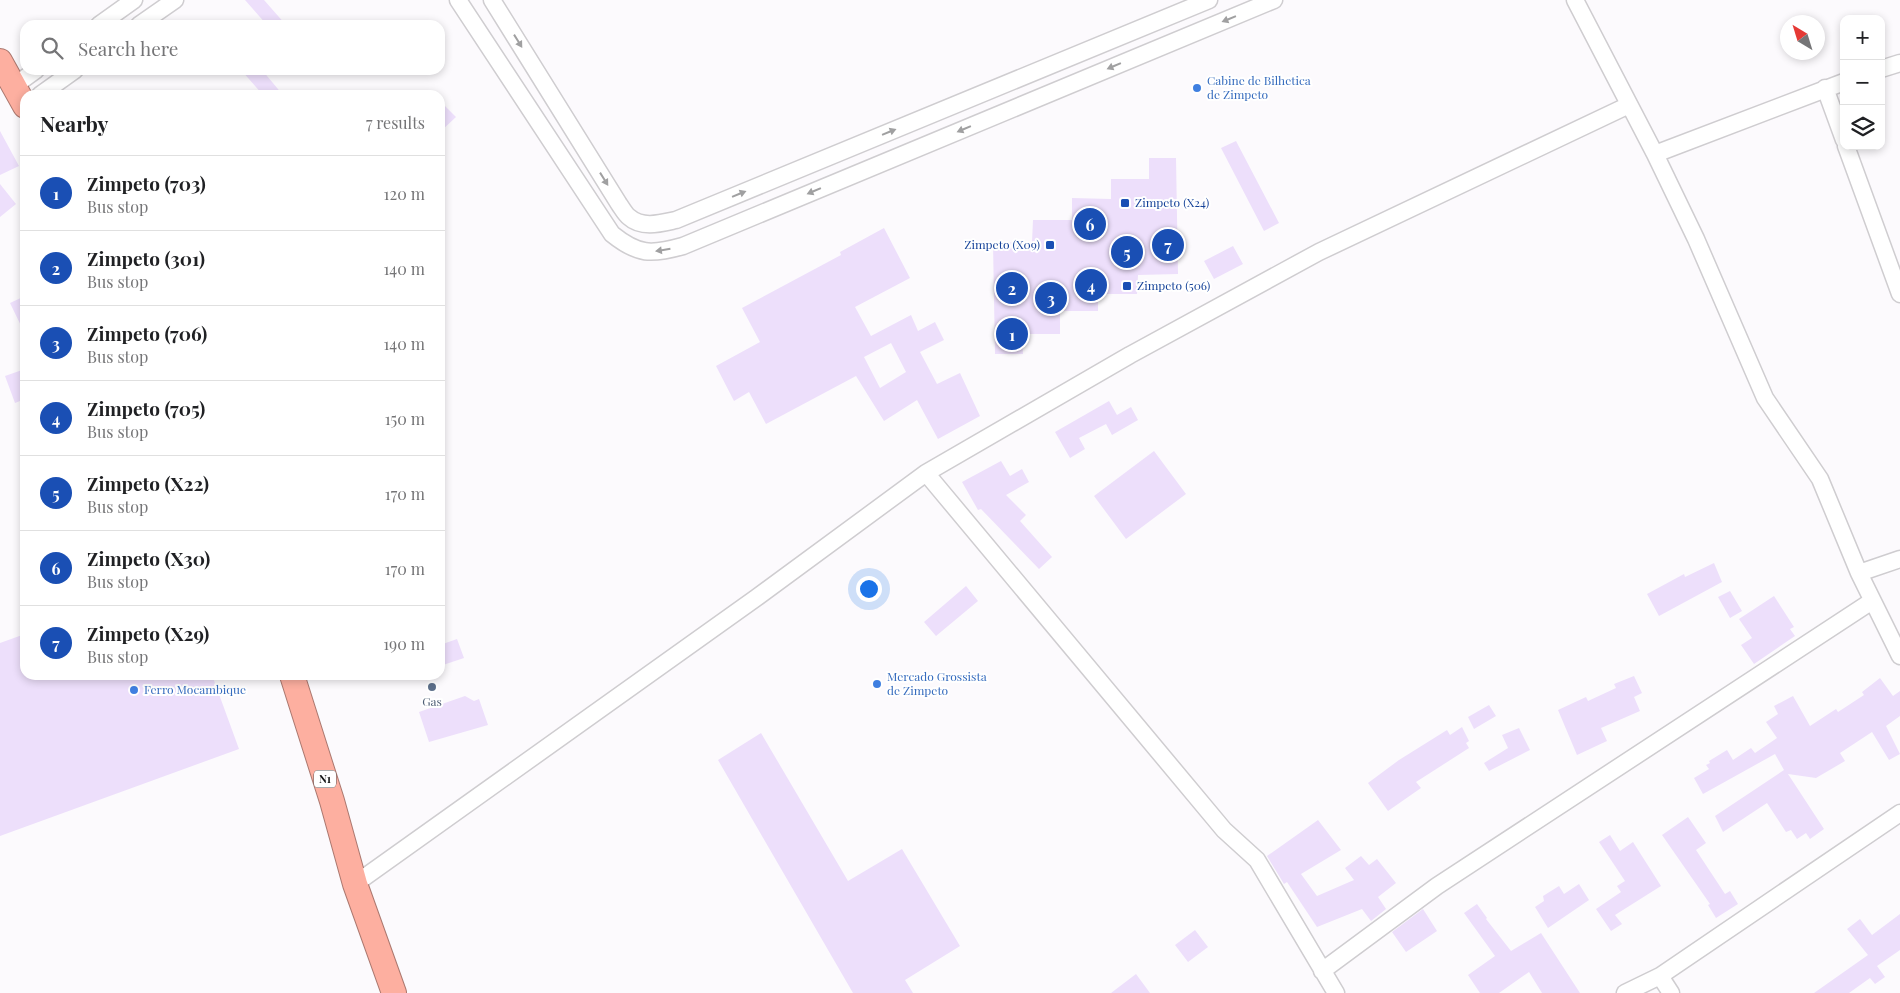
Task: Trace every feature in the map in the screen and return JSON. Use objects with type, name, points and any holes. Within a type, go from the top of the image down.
[{"type":"highway","points":[[0,61],[20,97]]},
{"type":"highway","name":"N1","points":[[294,680],[332,801],[355,884],[394,993]]},
{"type":"street","points":[[106,20],[134,0]]},
{"type":"street","points":[[146,20],[175,0]]},
{"type":"street","points":[[458,0],[612,234],[627,246],[646,252],[664,252],[684,246],[1274,0]]},
{"type":"street","points":[[492,0],[619,204],[630,218],[641,223],[658,224],[676,220],[1209,0]]},
{"type":"street","points":[[1575,0],[1655,154],[1696,239],[1765,398],[1820,479],[1872,600],[1900,656]]},
{"type":"street","points":[[1885,68],[1900,62]]},
{"type":"street","points":[[27,90],[34,75]]},
{"type":"street","points":[[47,90],[68,75]]},
{"type":"street","points":[[1655,154],[1840,83]]},
{"type":"street","points":[[1825,88],[1840,129]]},
{"type":"street","points":[[355,884],[756,598],[926,473],[1138,350],[1319,252],[1629,106]]},
{"type":"street","points":[[1847,150],[1900,294]]},
{"type":"street","points":[[926,473],[1224,830],[1257,860],[1336,993]]},
{"type":"street","points":[[1860,573],[1900,559]]},
{"type":"street","points":[[1322,970],[1436,886],[1872,600]]},
{"type":"street","points":[[1626,993],[1660,976],[1900,813]]},
{"type":"street","points":[[1660,976],[1671,993]]},
{"type":"building","points":[[245,0],[264,0],[282,20],[263,20]]},
{"type":"building","points":[[245,75],[266,75],[279,90],[259,90]]},
{"type":"building","points":[[445,106],[456,117],[445,127]]},
{"type":"building","points":[[0,131],[19,166],[0,175]]},
{"type":"building","points":[[1236,141],[1279,223],[1264,231],[1221,148]]},
{"type":"building","points":[[1149,158],[1176,158],[1178,274],[1138,275],[1137,294],[1098,294],[1098,311],[1060,311],[1060,334],[1022,334],[1023,354],[995,354],[993,243],[1032,242],[1033,220],[1072,220],[1072,198],[1111,199],[1111,179],[1149,179]]},
{"type":"building","points":[[0,184],[16,204],[0,217]]},
{"type":"building","points":[[884,228],[910,278],[855,307],[871,336],[911,315],[918,331],[935,322],[944,340],[920,352],[937,384],[960,373],[980,416],[938,439],[917,400],[884,421],[856,376],[766,424],[749,392],[734,401],[716,366],[760,342],[742,308],[841,255],[840,252]],"holes":[[[891,343],[906,372],[880,388],[864,357]]]},
{"type":"building","points":[[1233,246],[1243,264],[1214,279],[1204,261]]},
{"type":"building","points":[[20,298],[20,324],[10,303]]},
{"type":"building","points":[[20,371],[20,401],[15,403],[5,376]]},
{"type":"building","points":[[1109,401],[1117,415],[1131,407],[1138,420],[1112,435],[1106,424],[1079,438],[1085,449],[1070,458],[1055,432]]},
{"type":"building","points":[[1154,451],[1186,494],[1126,539],[1094,496]]},
{"type":"building","points":[[1001,461],[1010,476],[1022,469],[1029,482],[1006,495],[1026,515],[1020,521],[1052,557],[1039,569],[981,509],[978,510],[962,482]]},
{"type":"building","points":[[1714,563],[1722,582],[1659,616],[1647,594],[1684,574],[1685,577]]},
{"type":"building","points":[[966,586],[978,601],[936,636],[924,622]]},
{"type":"building","points":[[1730,591],[1742,611],[1730,618],[1718,597]]},
{"type":"building","points":[[1774,596],[1794,627],[1790,629],[1795,636],[1754,664],[1741,645],[1752,638],[1739,619]]},
{"type":"building","points":[[20,636],[20,680],[214,680],[239,749],[0,836],[0,643]]},
{"type":"building","points":[[457,639],[464,658],[445,664],[445,643]]},
{"type":"building","points":[[1634,676],[1642,693],[1634,697],[1640,711],[1601,728],[1607,741],[1577,755],[1558,710],[1586,697],[1588,701],[1616,688],[1614,684]]},
{"type":"building","points":[[1880,678],[1893,696],[1900,691],[1900,716],[1886,726],[1900,754],[1889,760],[1872,732],[1840,753],[1845,761],[1816,778],[1788,774],[1824,829],[1810,839],[1806,833],[1797,839],[1791,830],[1786,832],[1767,803],[1723,832],[1715,816],[1784,770],[1775,754],[1703,794],[1694,778],[1709,769],[1706,765],[1710,763],[1709,761],[1727,750],[1733,760],[1751,748],[1755,753],[1777,738],[1766,722],[1778,714],[1774,706],[1793,696],[1810,726],[1836,709],[1838,712],[1864,695],[1862,692]]},
{"type":"building","points":[[465,696],[474,701],[479,699],[488,725],[429,742],[419,712]]},
{"type":"building","points":[[1489,705],[1496,716],[1474,729],[1468,717]]},
{"type":"building","points":[[1462,727],[1469,741],[1466,743],[1469,748],[1416,782],[1421,788],[1388,811],[1368,783],[1399,760],[1447,730],[1450,735]]},
{"type":"building","points":[[1519,728],[1530,750],[1489,771],[1484,763],[1508,748],[1502,735]]},
{"type":"building","points":[[761,733],[848,881],[902,849],[960,946],[905,980],[913,993],[853,993],[718,760]]},
{"type":"building","points":[[1688,817],[1706,843],[1696,850],[1725,894],[1730,891],[1738,904],[1716,918],[1708,905],[1710,904],[1662,835]]},
{"type":"building","points":[[1318,820],[1341,850],[1301,874],[1317,896],[1354,880],[1345,868],[1361,856],[1369,865],[1377,859],[1396,883],[1378,897],[1386,909],[1371,921],[1362,909],[1317,927],[1287,882],[1284,884],[1267,856]]},
{"type":"building","points":[[1610,835],[1620,851],[1633,842],[1661,886],[1615,915],[1622,924],[1611,931],[1596,909],[1621,892],[1617,886],[1625,881],[1599,842]]},
{"type":"building","points":[[1579,884],[1589,900],[1548,928],[1535,907],[1544,901],[1543,896],[1559,886],[1564,894]]},
{"type":"building","points":[[1477,904],[1511,951],[1541,933],[1580,993],[1542,993],[1529,972],[1499,993],[1480,993],[1468,975],[1495,956],[1464,913]]},
{"type":"building","points":[[1423,909],[1437,931],[1406,952],[1392,932]]},
{"type":"building","points":[[1900,914],[1900,950],[1877,966],[1885,977],[1875,984],[1870,978],[1849,993],[1814,993],[1868,955],[1847,929],[1860,919],[1872,935]]},
{"type":"building","points":[[1195,930],[1208,947],[1188,962],[1175,945]]},
{"type":"building","points":[[1136,974],[1150,993],[1111,993]]},
{"type":"place","name":"Cabine de Bilhetica de Zimpeto","points":[[1197,88]]},
{"type":"place","name":"Zimpeto (X24)","points":[[1125,203]]},
{"type":"place","name":"Zimpeto (X30)","points":[[1090,224]]},
{"type":"place","name":"Zimpeto (X09)","points":[[1050,245]]},
{"type":"place","name":"Zimpeto (X29)","points":[[1168,245]]},
{"type":"place","name":"Zimpeto (X22)","points":[[1127,252]]},
{"type":"place","name":"Zimpeto (705)","points":[[1091,285]]},
{"type":"place","name":"Zimpeto (506)","points":[[1127,286]]},
{"type":"place","name":"Zimpeto (301)","points":[[1012,288]]},
{"type":"place","name":"Zimpeto (706)","points":[[1051,298]]},
{"type":"place","name":"Zimpeto (703)","points":[[1012,334]]},
{"type":"place","name":"Mercado Grossista de Zimpeto","points":[[877,684]]},
{"type":"place","name":"Gas","points":[[432,687]]},
{"type":"place","name":"Ferro Mocambique","points":[[134,690]]}]
